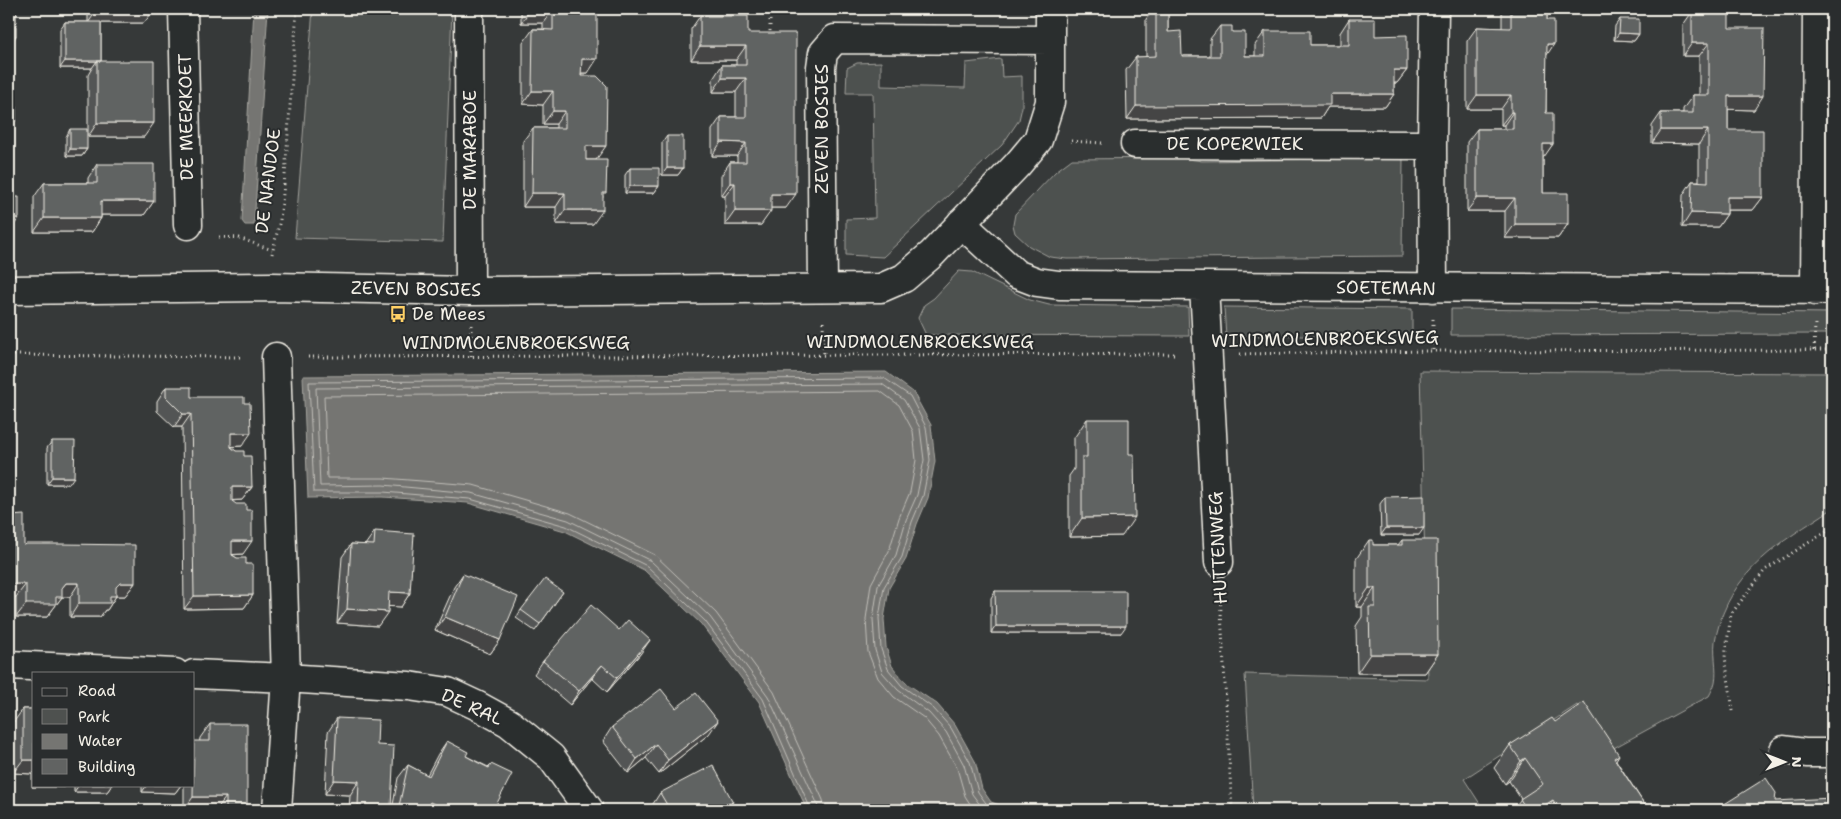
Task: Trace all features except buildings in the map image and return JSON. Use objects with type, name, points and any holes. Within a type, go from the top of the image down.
[{"type":"street","name":"DE MEERKOET","points":[[183,9],[188,224]]},
{"type":"street","name":"DE MARABOE","points":[[469,9],[470,291]]},
{"type":"street","name":"ZEVEN BOSJES","points":[[9,290],[272,287],[470,291],[881,288],[904,278],[932,254],[1018,164],[1038,140],[1050,102],[1050,9]]},
{"type":"street","points":[[1433,288],[1432,145],[1434,9]]},
{"type":"street","points":[[1817,9],[1824,140],[1824,290]]},
{"type":"street","name":"ZEVEN BOSJES","points":[[822,288],[822,53],[835,39],[1050,40]]},
{"type":"street","name":"DE KOPERWIEK","points":[[1135,144],[1432,145]]},
{"type":"street","name":"SOETEMAN","points":[[960,223],[1016,274],[1037,282],[1059,285],[1824,290]]},
{"type":"street","name":"HUTTENWEG","points":[[1204,286],[1218,562]]},
{"type":"street","points":[[276,356],[286,678],[277,810]]},
{"type":"street","points":[[9,666],[151,672]]},
{"type":"street","name":"DE RAL","points":[[195,674],[409,686],[448,692],[478,706],[509,724],[551,757],[590,810]]},
{"type":"street","points":[[1784,750],[1806,753],[1832,753]]},
{"type":"path","name":"DE NANDOE","points":[[272,287],[272,250],[280,220],[285,176],[296,9]]},
{"type":"path","points":[[770,9],[770,40]]},
{"type":"path","points":[[1038,140],[1135,144]]},
{"type":"path","points":[[188,224],[188,236],[239,238],[272,250]]},
{"type":"path","name":"WINDMOLENBROEKSWEG","points":[[9,355],[834,356],[1832,350]]},
{"type":"path","points":[[1732,711],[1725,656],[1731,614],[1765,570],[1832,528]]},
{"type":"path","name":"HUTTENWEG","points":[[1218,562],[1232,810]]},
{"type":"green space","points":[[313,9],[452,9],[443,242],[295,238]]},
{"type":"green space","points":[[1001,59],[1002,77],[1022,76],[1022,107],[1019,120],[1002,145],[883,257],[846,255],[846,219],[875,218],[873,93],[846,93],[847,68],[857,63],[881,62],[881,86],[965,88],[966,63]]},
{"type":"green space","points":[[1181,158],[1202,161],[1403,158],[1402,256],[1067,259],[1050,257],[1029,246],[1015,233],[1013,225],[1015,214],[1056,171],[1072,159]]},
{"type":"green space","points":[[959,271],[972,272],[1030,300],[1049,305],[1188,307],[1189,336],[926,335],[918,318],[924,305],[934,298]]},
{"type":"green space","points":[[1224,307],[1412,309],[1412,336],[1226,336]]},
{"type":"green space","points":[[1451,309],[1832,313],[1832,334],[1451,335]]},
{"type":"green space","points":[[1420,371],[1832,373],[1832,509],[1794,534],[1760,560],[1733,593],[1723,613],[1716,636],[1716,677],[1709,696],[1610,750],[1577,705],[1464,779],[1484,810],[1253,810],[1245,674],[1428,679]]},
{"type":"water","points":[[254,9],[268,9],[254,225],[245,225],[242,221]]},
{"type":"water","points":[[886,372],[913,392],[931,425],[935,461],[928,498],[917,524],[906,559],[889,588],[884,619],[886,647],[892,666],[906,683],[937,704],[955,725],[975,761],[982,789],[991,802],[1013,810],[807,810],[759,702],[701,624],[644,570],[565,531],[468,503],[383,497],[308,498],[303,376]]},
{"type":"place","name":"De Mees","points":[[398,314]]}]
